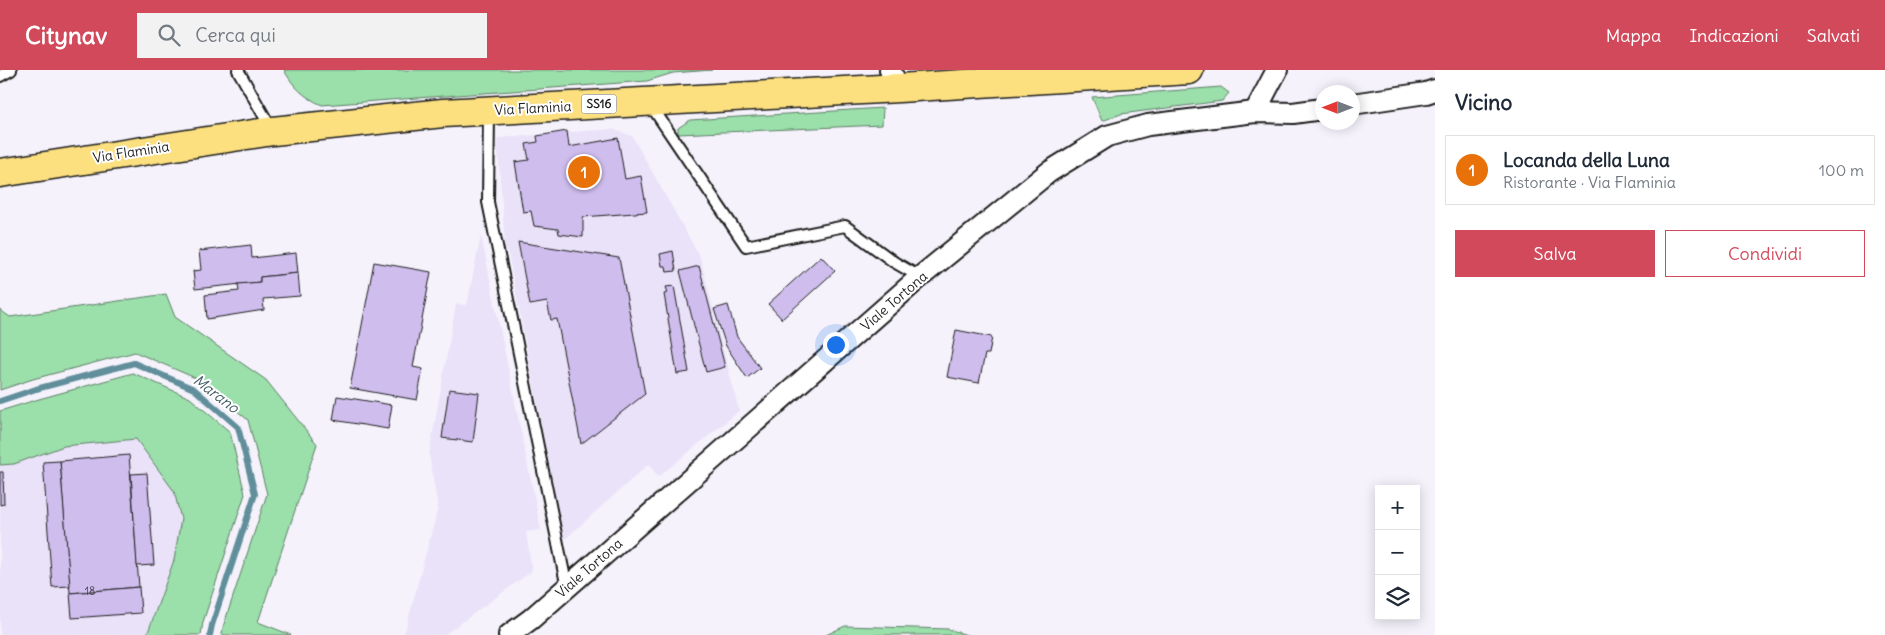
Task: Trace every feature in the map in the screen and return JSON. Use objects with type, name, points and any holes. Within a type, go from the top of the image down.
[{"type":"main road","name":"Via Flaminia","points":[[7,172],[272,131],[443,112],[648,101],[894,79],[1189,70]]},
{"type":"street","points":[[1254,112],[1277,70]]},
{"type":"street","points":[[1360,103],[1435,90]]},
{"type":"street","name":"Viale Tortona","points":[[509,635],[567,588],[920,277],[1049,172],[1107,136],[1148,125],[1254,112],[1293,113],[1315,110]]},
{"type":"lane","points":[[0,76],[11,70]]},
{"type":"lane","points":[[238,70],[272,131]]},
{"type":"lane","points":[[648,101],[746,246],[845,226],[894,262],[920,277]]},
{"type":"lane","points":[[489,110],[488,202],[567,588]]},
{"type":"shaded area","points":[[612,129],[632,136],[700,257],[739,411],[658,477],[649,464],[564,540],[505,245],[497,138]]},
{"type":"shaded area","points":[[481,235],[541,530],[526,532],[532,571],[444,635],[404,635],[438,508],[429,455],[456,304],[467,305]]},
{"type":"shaded area","points":[[136,439],[174,491],[181,519],[174,560],[147,635],[0,635],[0,465],[14,464],[64,446]]},
{"type":"green space","points":[[284,70],[712,70],[673,73],[647,81],[322,105],[300,91]]},
{"type":"green space","points":[[1221,87],[1229,93],[1222,101],[1121,114],[1102,121],[1092,97]]},
{"type":"green space","points":[[883,108],[882,125],[678,134],[678,128],[690,120]]},
{"type":"green space","points":[[166,294],[175,317],[266,380],[317,444],[258,622],[291,635],[222,635],[267,494],[248,420],[200,380],[135,352],[33,379],[0,390],[0,310],[10,317]]},
{"type":"green space","points":[[133,373],[190,398],[230,432],[245,494],[203,622],[201,635],[147,635],[174,560],[181,519],[174,491],[136,439],[64,446],[14,464],[0,465],[0,411]]},
{"type":"green space","points":[[845,626],[948,629],[967,635],[826,635]]},
{"type":"building","points":[[567,131],[569,147],[618,138],[625,179],[641,176],[647,212],[583,217],[583,237],[559,234],[558,229],[534,226],[531,211],[523,212],[515,162],[529,160],[526,144],[538,142],[537,136]]},
{"type":"building","points":[[518,242],[619,258],[645,394],[581,444],[557,319],[551,320],[547,302],[530,305]]},
{"type":"building","points":[[251,245],[252,258],[296,253],[298,273],[260,277],[260,282],[195,289],[193,271],[201,270],[199,251]]},
{"type":"building","points":[[673,251],[676,271],[667,272],[666,266],[662,266],[660,254]]},
{"type":"building","points":[[821,256],[835,271],[782,319],[768,304]]},
{"type":"building","points":[[374,262],[431,272],[413,367],[423,369],[417,400],[350,388]]},
{"type":"building","points":[[699,266],[725,367],[706,372],[680,271]]},
{"type":"building","points":[[298,273],[300,296],[263,299],[264,310],[207,319],[205,295],[239,291],[238,284],[260,282],[260,277]]},
{"type":"building","points":[[674,286],[689,372],[677,374],[664,294],[668,293],[666,287]]},
{"type":"building","points":[[728,305],[737,337],[760,368],[747,378],[726,346],[714,309]]},
{"type":"building","points":[[956,330],[992,337],[989,354],[985,354],[979,383],[947,377]]},
{"type":"building","points":[[449,389],[479,393],[473,442],[442,438]]},
{"type":"building","points":[[337,396],[392,405],[388,429],[333,420]]},
{"type":"building","points":[[129,455],[139,587],[70,593],[60,461]]},
{"type":"building","points":[[60,461],[70,586],[52,587],[43,462]]},
{"type":"building","points":[[0,472],[3,472],[4,504],[0,505]]},
{"type":"building","points":[[147,473],[154,565],[137,566],[131,474]]},
{"type":"building","points":[[139,587],[141,613],[72,618],[70,593]]},
{"type":"waterway","name":"Marano","points":[[0,401],[36,389],[134,363],[194,389],[238,427],[255,494],[210,635]]},
{"type":"place","name":"Locanda della Luna","points":[[584,172]]}]
